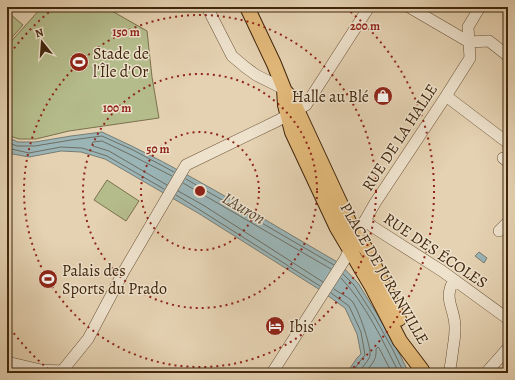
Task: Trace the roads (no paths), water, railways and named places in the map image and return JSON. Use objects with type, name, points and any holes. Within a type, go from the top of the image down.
[{"type":"main road","name":"PLACE DE JURANVILLE","points":[[247,7],[284,89],[285,105],[297,116],[292,132],[337,228],[353,244],[372,287],[400,341],[423,371]]},
{"type":"main road","name":"PLACE DE JURANVILLE","points":[[353,244],[367,250],[423,371]]},
{"type":"street","points":[[207,7],[232,56],[256,75],[284,89]]},
{"type":"street","points":[[7,362],[42,370],[63,372],[88,339],[124,271],[187,166],[297,116],[306,105],[369,7]]},
{"type":"street","points":[[297,116],[376,7]]},
{"type":"street","name":"RUE DE LA HALLE","points":[[272,373],[353,244],[375,203],[470,58],[468,27],[480,7]]},
{"type":"street","points":[[413,8],[469,42],[489,41],[508,56]]},
{"type":"street","points":[[446,96],[508,143]]},
{"type":"street","points":[[158,219],[167,201]]},
{"type":"street","name":"RUE DES ÉCOLES","points":[[365,220],[373,227],[454,280],[508,319]]},
{"type":"street","points":[[499,232],[508,222]]},
{"type":"street","points":[[449,373],[455,329],[448,299],[451,284],[454,280]]},
{"type":"street","points":[[486,373],[508,348]]},
{"type":"water","name":"L'Auron","points":[[102,132],[133,146],[192,178],[339,263],[358,283],[397,349],[409,373],[349,373],[348,371],[361,354],[357,334],[345,308],[317,288],[198,213],[105,159],[81,152],[61,151],[29,157],[7,152],[7,137],[18,142],[35,142]]},
{"type":"water","points":[[479,252],[487,258],[484,263],[475,256]]},
{"type":"place","name":"Stade de l'Île d'Or","points":[[79,62]]},
{"type":"place","name":"Halle au Blé","points":[[383,96]]},
{"type":"place","name":"Palais des Sports du Prado","points":[[48,279]]},
{"type":"place","name":"Ibis","points":[[275,326]]}]
